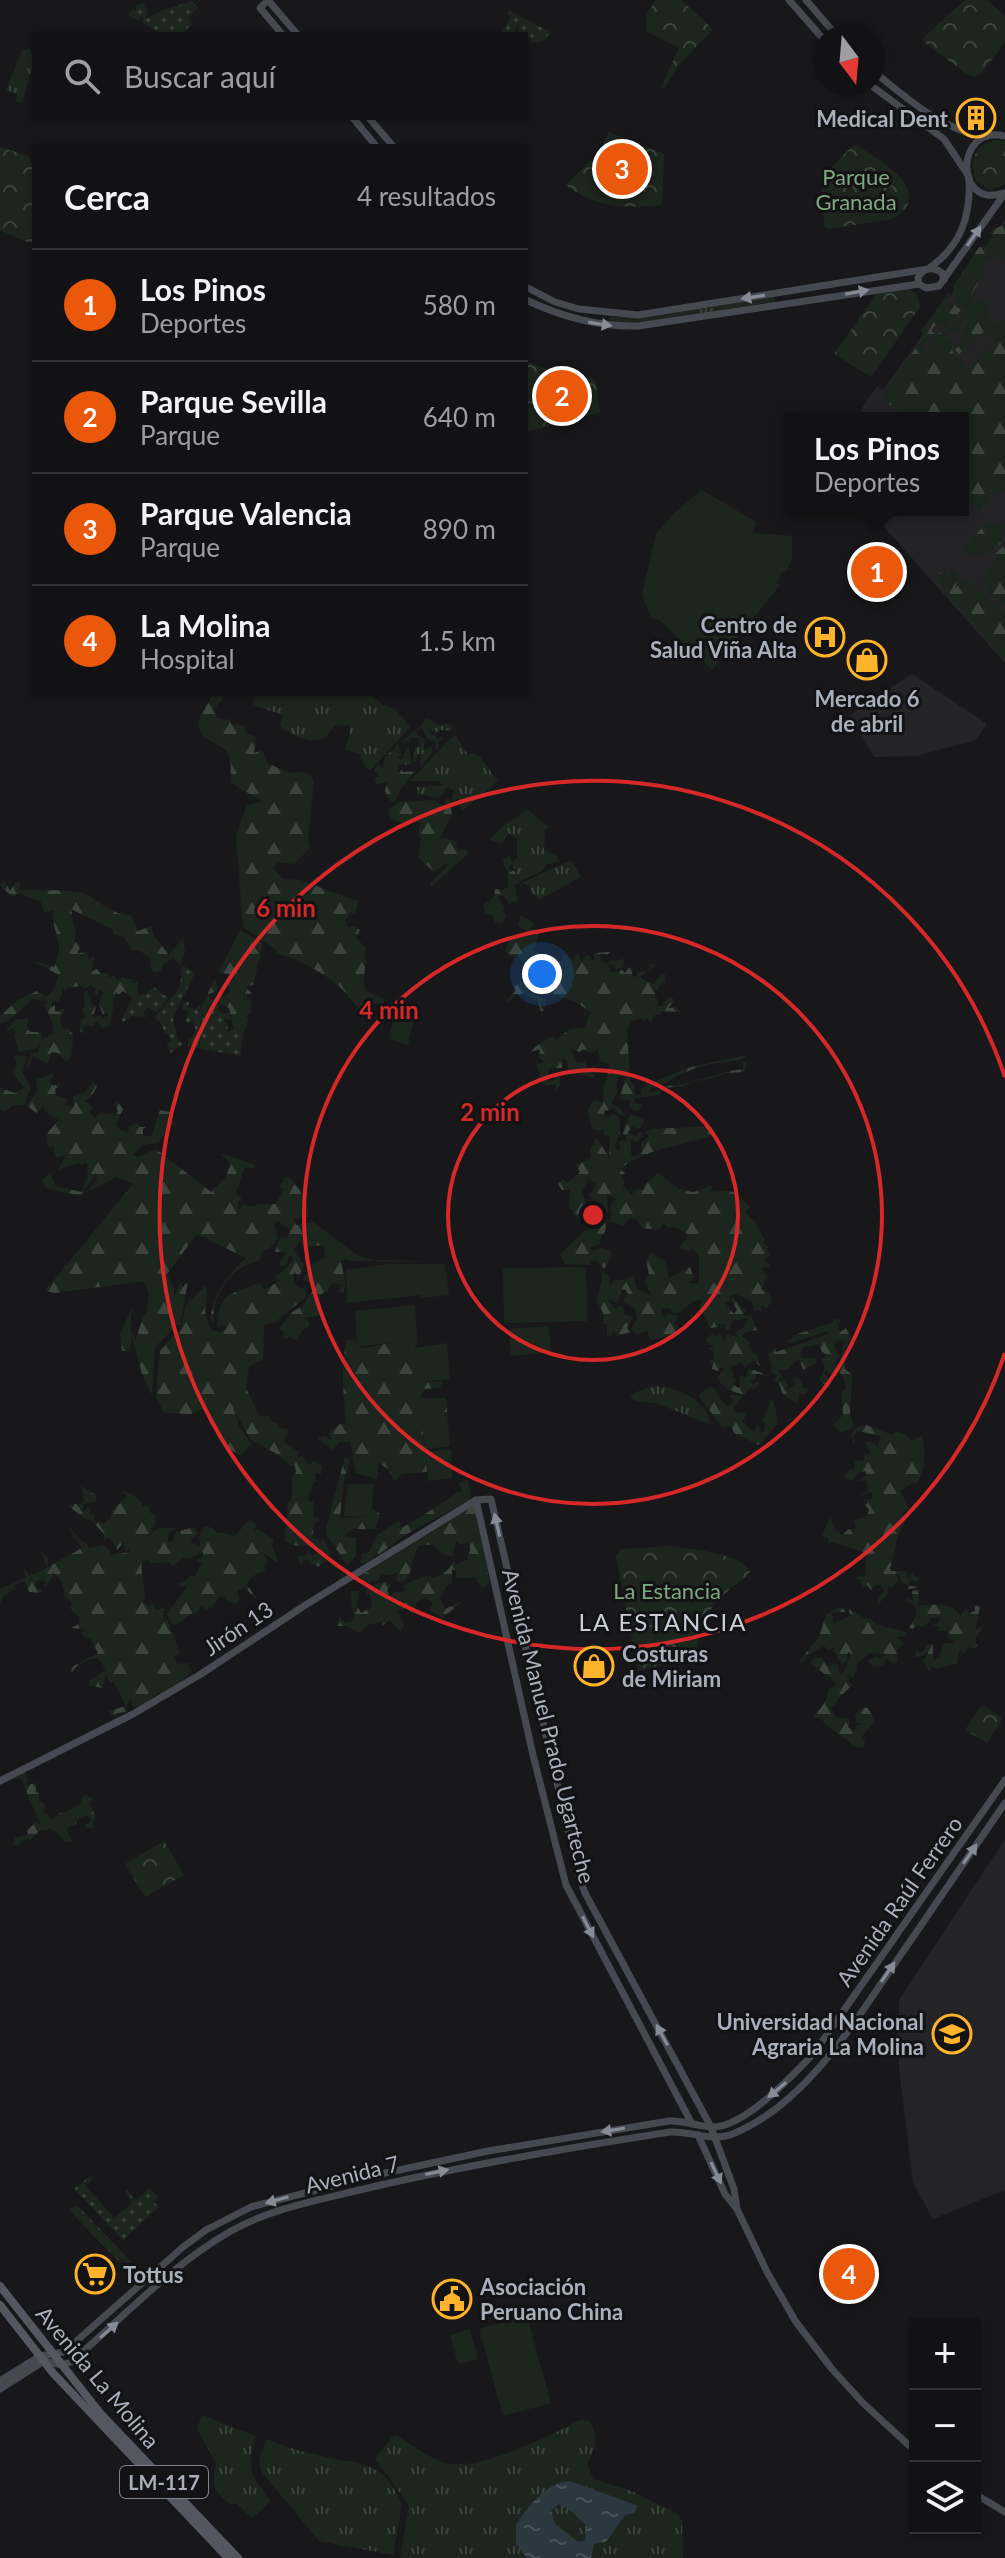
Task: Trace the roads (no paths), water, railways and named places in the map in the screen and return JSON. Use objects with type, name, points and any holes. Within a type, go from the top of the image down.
[{"type":"main road","name":"Avenida La Molina","points":[[0,2286],[100,2413],[238,2558]]},
{"type":"main road","name":"Avenida La Molina","points":[[0,2305],[42,2358],[228,2558]]},
{"type":"street","points":[[287,23],[280,32],[260,8],[268,0],[295,32]]},
{"type":"street","points":[[789,0],[813,27]]},
{"type":"street","points":[[806,0],[827,24]]},
{"type":"street","points":[[885,80],[950,127],[967,133],[1005,136]]},
{"type":"street","points":[[885,96],[944,139],[974,188],[991,196],[1005,192]]},
{"type":"street","points":[[355,120],[374,144]]},
{"type":"street","points":[[363,130],[371,120],[391,144]]},
{"type":"street","points":[[919,284],[919,275],[957,242],[964,225],[969,198],[970,149],[977,141],[1005,125]]},
{"type":"street","points":[[528,301],[578,320],[638,326],[906,284],[933,289],[944,280],[1005,192]]},
{"type":"street","points":[[912,270],[944,256]]},
{"type":"street","points":[[528,288],[555,302],[579,309],[638,315],[912,270],[939,270],[944,280]]},
{"type":"street","points":[[906,284],[916,287],[923,294]]},
{"type":"street","name":"Jirón 13","points":[[0,1781],[133,1714],[476,1500],[491,1499]]},
{"type":"street","name":"Avenida Manuel Prado Ugarteche","points":[[491,1499],[536,1700],[582,1883],[711,2127],[734,2189],[737,2209]]},
{"type":"street","name":"Avenida Manuel Prado Ugarteche","points":[[476,1500],[533,1755],[566,1885],[699,2136],[725,2194],[737,2209],[761,2262],[796,2322],[842,2380],[909,2446]]},
{"type":"street","name":"Avenida Raúl Ferrero","points":[[711,2127],[739,2117],[763,2102],[788,2081],[828,2035],[1005,1780]]},
{"type":"street","name":"Avenida Raúl Ferrero","points":[[716,2139],[743,2130],[780,2106],[808,2081],[1005,1803]]},
{"type":"street","points":[[828,2035],[833,2042],[838,2041]]},
{"type":"street","name":"Avenida 7","points":[[42,2358],[64,2352],[183,2247],[206,2230],[251,2207],[308,2191],[488,2151],[652,2123],[691,2121],[711,2127]]},
{"type":"street","name":"Avenida 7","points":[[62,2365],[71,2362],[193,2256],[214,2241],[255,2220],[311,2202],[490,2161],[670,2132],[716,2139]]},
{"type":"street","points":[[488,2151],[490,2161]]},
{"type":"street","points":[[308,2191],[311,2202]]},
{"type":"street","points":[[0,2389],[42,2358]]},
{"type":"street","points":[[0,2381],[42,2358],[62,2365]]},
{"type":"street","points":[[981,2498],[1005,2512]]},
{"type":"water","points":[[570,2481],[638,2506],[634,2513],[625,2515],[606,2542],[594,2544],[591,2558],[527,2558],[516,2544],[516,2525],[538,2497],[562,2482]],"holes":[[[558,2504],[570,2510],[587,2526],[585,2541],[578,2542],[555,2524],[551,2511]]]},
{"type":"place","name":"Medical Dent","points":[[976,118]]},
{"type":"place","name":"Parque Valencia","points":[[622,169]]},
{"type":"place","name":"Parque Sevilla","points":[[562,396]]},
{"type":"place","name":"Los Pinos","points":[[877,572]]},
{"type":"place","name":"Centro de Salud Viña Alta","points":[[825,637]]},
{"type":"place","name":"Mercado 6 de abril","points":[[867,660]]},
{"type":"place","name":"Costuras de Miriam","points":[[594,1666]]},
{"type":"place","name":"Universidad Nacional Agraria La Molina","points":[[952,2034]]},
{"type":"place","name":"Tottus","points":[[95,2274]]},
{"type":"place","name":"La Molina","points":[[849,2274]]},
{"type":"place","name":"Asociación Peruano China","points":[[452,2299]]},
{"type":"district","name":"LA ESTANCIA","points":[[663,1621]]},
{"type":"park label","name":"Parque Granada","points":[[856,188]]},
{"type":"park label","name":"La Estancia","points":[[667,1590]]}]
